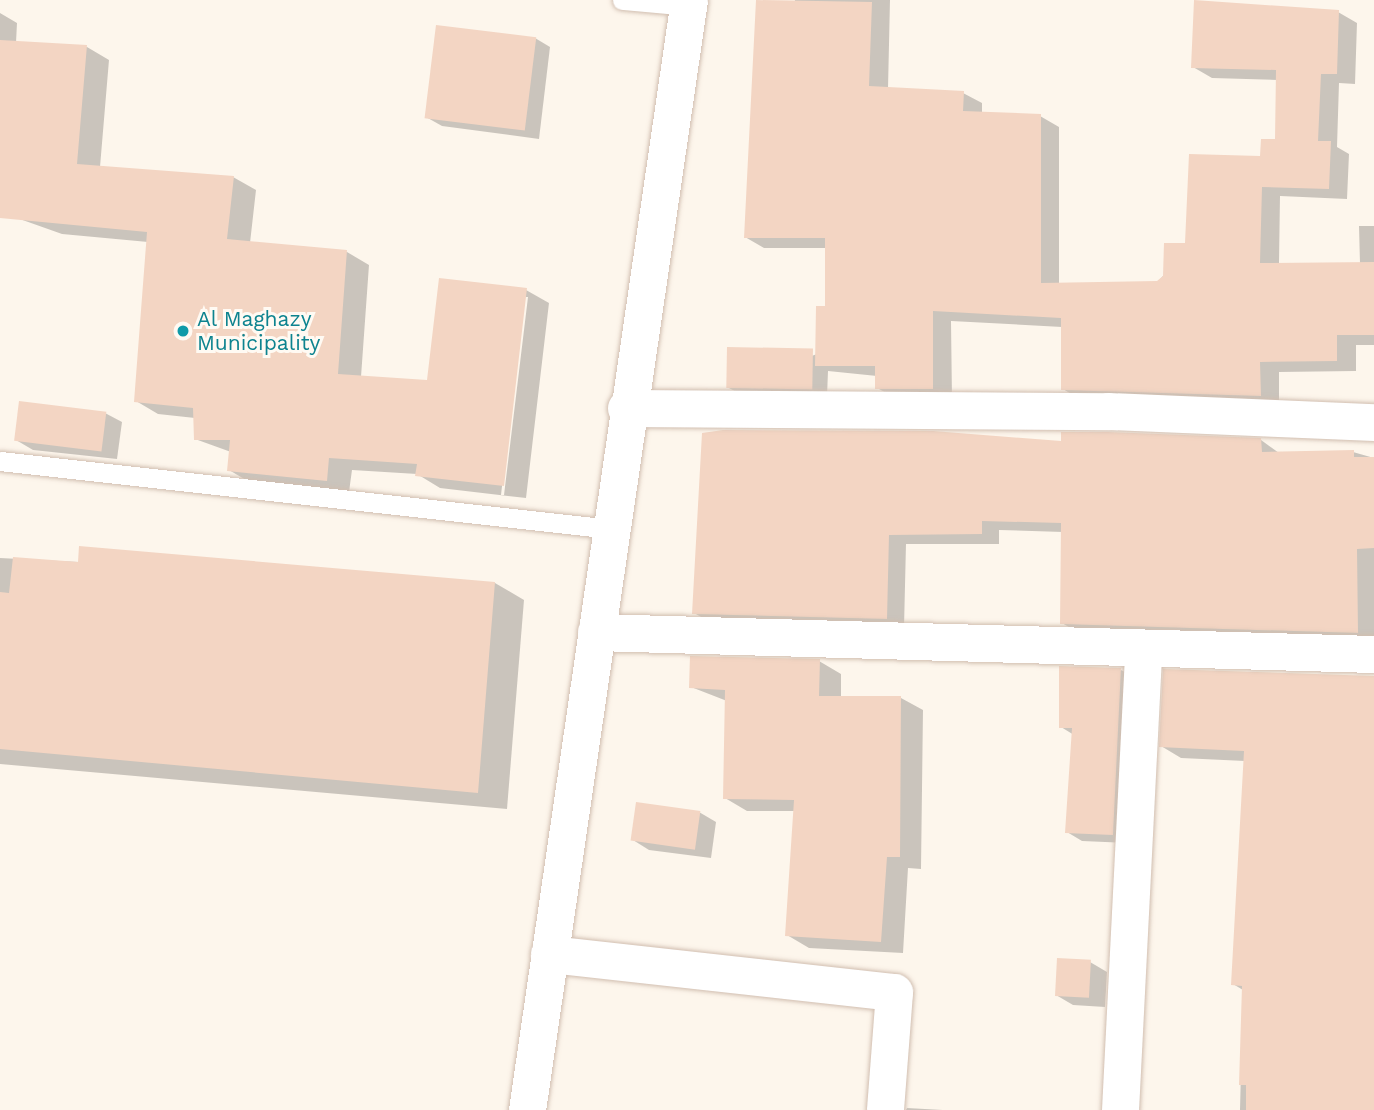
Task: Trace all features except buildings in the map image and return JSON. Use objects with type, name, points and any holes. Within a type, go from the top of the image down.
[{"type":"street","points":[[527,1110],[626,408],[689,3]]},
{"type":"street","points":[[626,408],[1108,411],[1374,422]]},
{"type":"street","points":[[596,632],[1374,654]]},
{"type":"street","points":[[1120,1110],[1143,649]]},
{"type":"street","points":[[549,954],[894,992],[885,1110]]},
{"type":"lane","points":[[622,0],[689,3]]},
{"type":"lane","points":[[0,461],[611,528]]},
{"type":"place","name":"Al Maghazy Municipality","points":[[183,331]]}]
